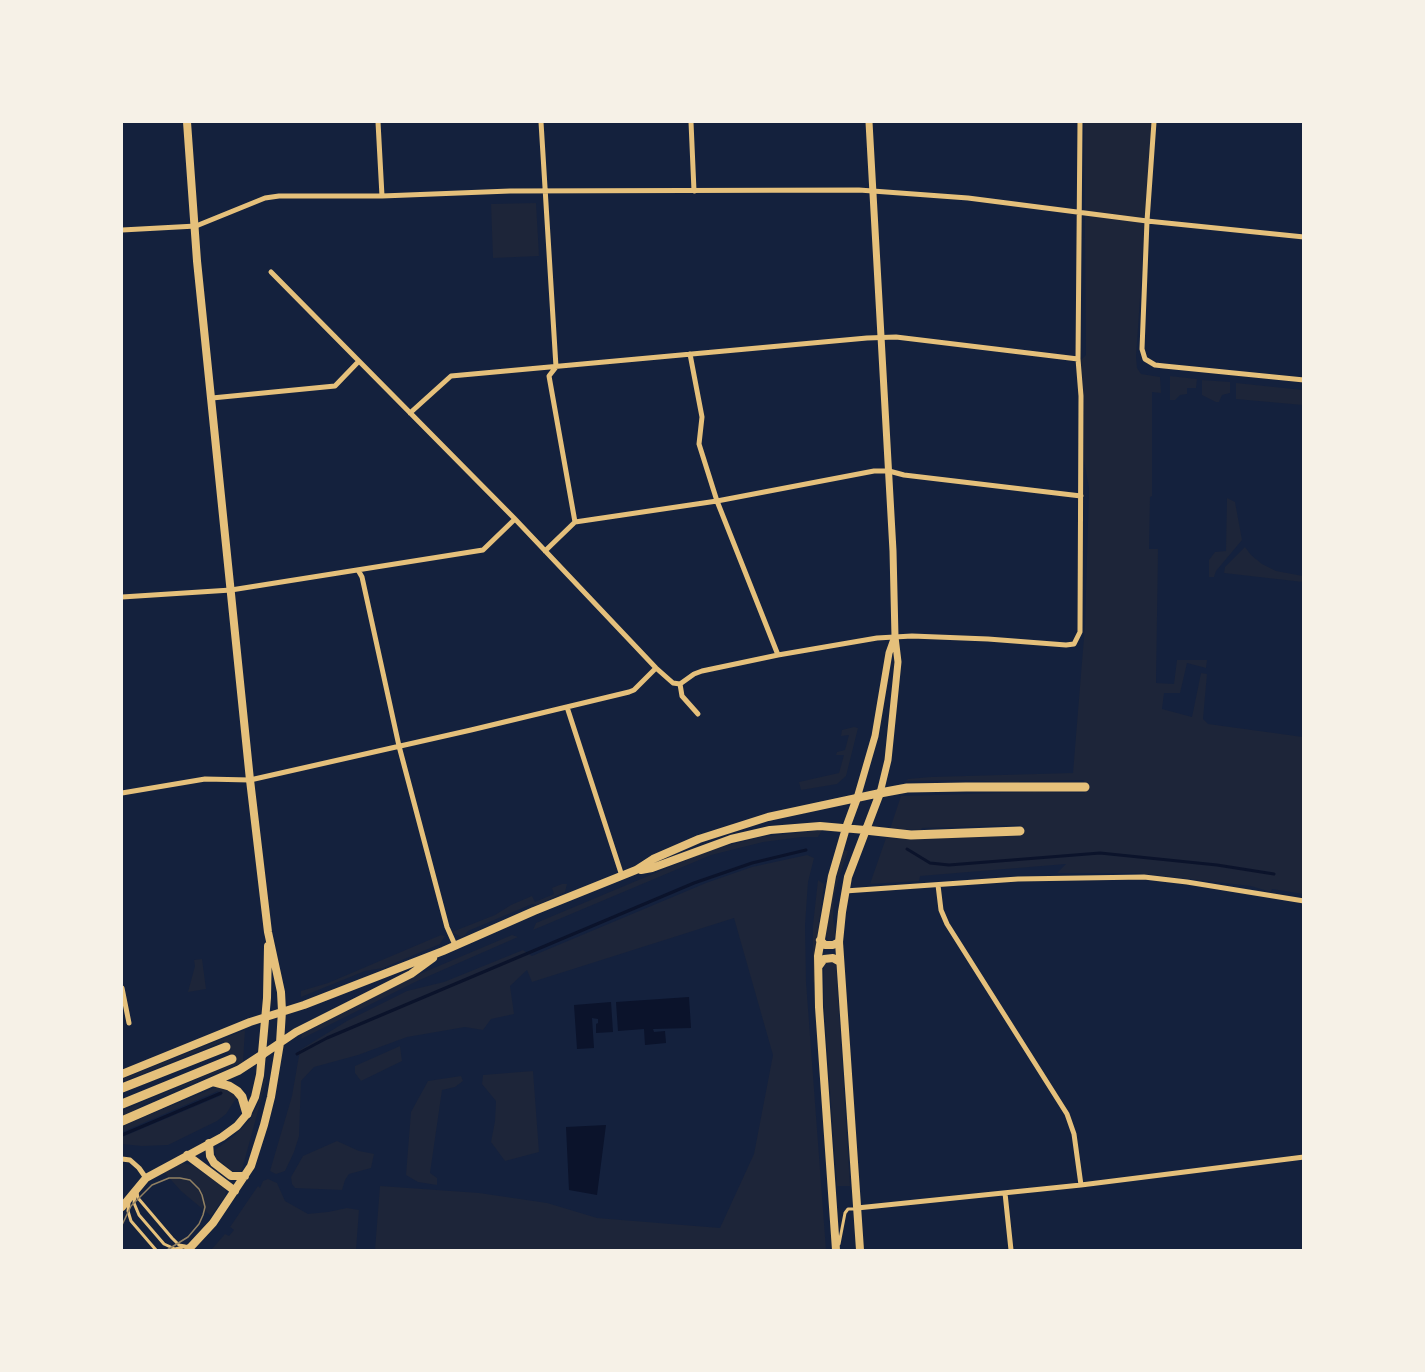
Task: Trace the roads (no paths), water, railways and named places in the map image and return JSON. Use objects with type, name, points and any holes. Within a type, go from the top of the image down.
[{"type":"highway","points":[[880,793],[907,788],[1085,787]]},
{"type":"highway","points":[[866,831],[911,835],[1020,831]]},
{"type":"highway","points":[[122,1088],[226,1047]]},
{"type":"highway","points":[[122,1121],[239,1071],[262,1055]]},
{"type":"highway","points":[[122,1104],[232,1059]]},
{"type":"highway","points":[[214,1082],[237,1091],[247,1114]]},
{"type":"main road","points":[[188,122],[197,261],[250,780],[268,932],[281,992],[282,1011],[280,1042],[264,1125],[251,1166],[213,1223],[188,1248]]},
{"type":"main road","points":[[122,1074],[266,1016],[443,951],[636,870],[653,859],[742,824],[795,810],[880,793]]},
{"type":"main road","points":[[860,1251],[839,942],[845,891],[880,793]]},
{"type":"main road","points":[[836,1251],[819,1007],[820,940],[829,889],[857,798]]},
{"type":"main road","points":[[636,870],[652,868],[731,839],[770,830],[820,826],[866,831]]},
{"type":"main road","points":[[122,1207],[146,1178],[237,1126],[247,1114],[255,1096],[262,1055],[266,1016],[268,932]]},
{"type":"main road","points":[[820,940],[825,945],[839,942]]},
{"type":"main road","points":[[262,1055],[316,1021],[411,974],[443,951]]},
{"type":"main road","points":[[819,966],[824,959],[833,958],[840,962]]},
{"type":"main road","points":[[209,1143],[210,1156],[214,1163],[231,1176],[245,1176]]},
{"type":"main road","points":[[187,1155],[236,1191]]},
{"type":"street","points":[[378,122],[382,196]]},
{"type":"street","points":[[541,122],[556,367],[549,376],[575,522]]},
{"type":"street","points":[[691,122],[694,191]]},
{"type":"street","points":[[869,122],[898,662],[888,760],[880,793]]},
{"type":"street","points":[[271,272],[673,683],[680,684],[702,671],[778,655],[895,637],[1074,644],[1080,632],[1081,396],[1078,359],[1080,122]]},
{"type":"street","points":[[1154,122],[1142,349],[1145,359],[1155,365],[1304,380]]},
{"type":"street","points":[[122,230],[195,226],[265,198],[544,191],[872,191],[930,194],[1147,221],[1304,237]]},
{"type":"street","points":[[411,413],[451,376],[880,337],[1078,359]]},
{"type":"street","points":[[690,354],[702,417],[699,444],[717,501],[778,655]]},
{"type":"street","points":[[212,398],[335,386],[359,361]]},
{"type":"street","points":[[545,551],[575,522],[717,501],[874,471],[1081,496]]},
{"type":"street","points":[[122,597],[231,590],[483,550],[514,519]]},
{"type":"street","points":[[358,570],[362,577],[399,746],[447,927],[455,945]]},
{"type":"street","points":[[857,798],[875,736],[889,653],[895,637]]},
{"type":"street","points":[[122,793],[205,779],[250,780],[567,707],[634,690],[656,668]]},
{"type":"street","points":[[680,684],[682,696],[698,714]]},
{"type":"street","points":[[567,707],[622,876]]},
{"type":"street","points":[[845,891],[1018,879],[1144,878],[1187,882],[1304,901]]},
{"type":"street","points":[[938,885],[941,910],[948,924],[1067,1113],[1074,1134],[1081,1185]]},
{"type":"street","points":[[122,988],[129,1023]]},
{"type":"street","points":[[857,1208],[1081,1185],[1304,1157]]},
{"type":"street","points":[[122,1159],[130,1160],[146,1178]]},
{"type":"street","points":[[1005,1193],[1011,1251]]},
{"type":"lane","points":[[137,1188],[134,1203],[139,1215],[168,1247],[175,1250],[188,1248]]},
{"type":"lane","points":[[137,1188],[138,1198],[167,1233],[177,1244],[188,1248]]},
{"type":"lane","points":[[137,1188],[128,1204],[131,1221],[156,1251]]},
{"type":"lane","points":[[836,1251],[845,1214],[849,1209],[857,1208]]},
{"type":"lane","points":[[182,1251],[188,1248]]},
{"type":"waterway","points":[[907,849],[930,863],[949,865],[1100,853],[1217,865],[1274,874]]},
{"type":"waterway","points":[[297,1054],[327,1038],[694,883],[752,863],[806,850]]},
{"type":"waterway","points":[[122,1135],[221,1093]]},
{"type":"tram line","points":[[122,1225],[131,1206],[152,1185],[169,1178],[190,1180],[202,1195],[205,1207],[203,1215],[188,1237],[167,1250]]}]
